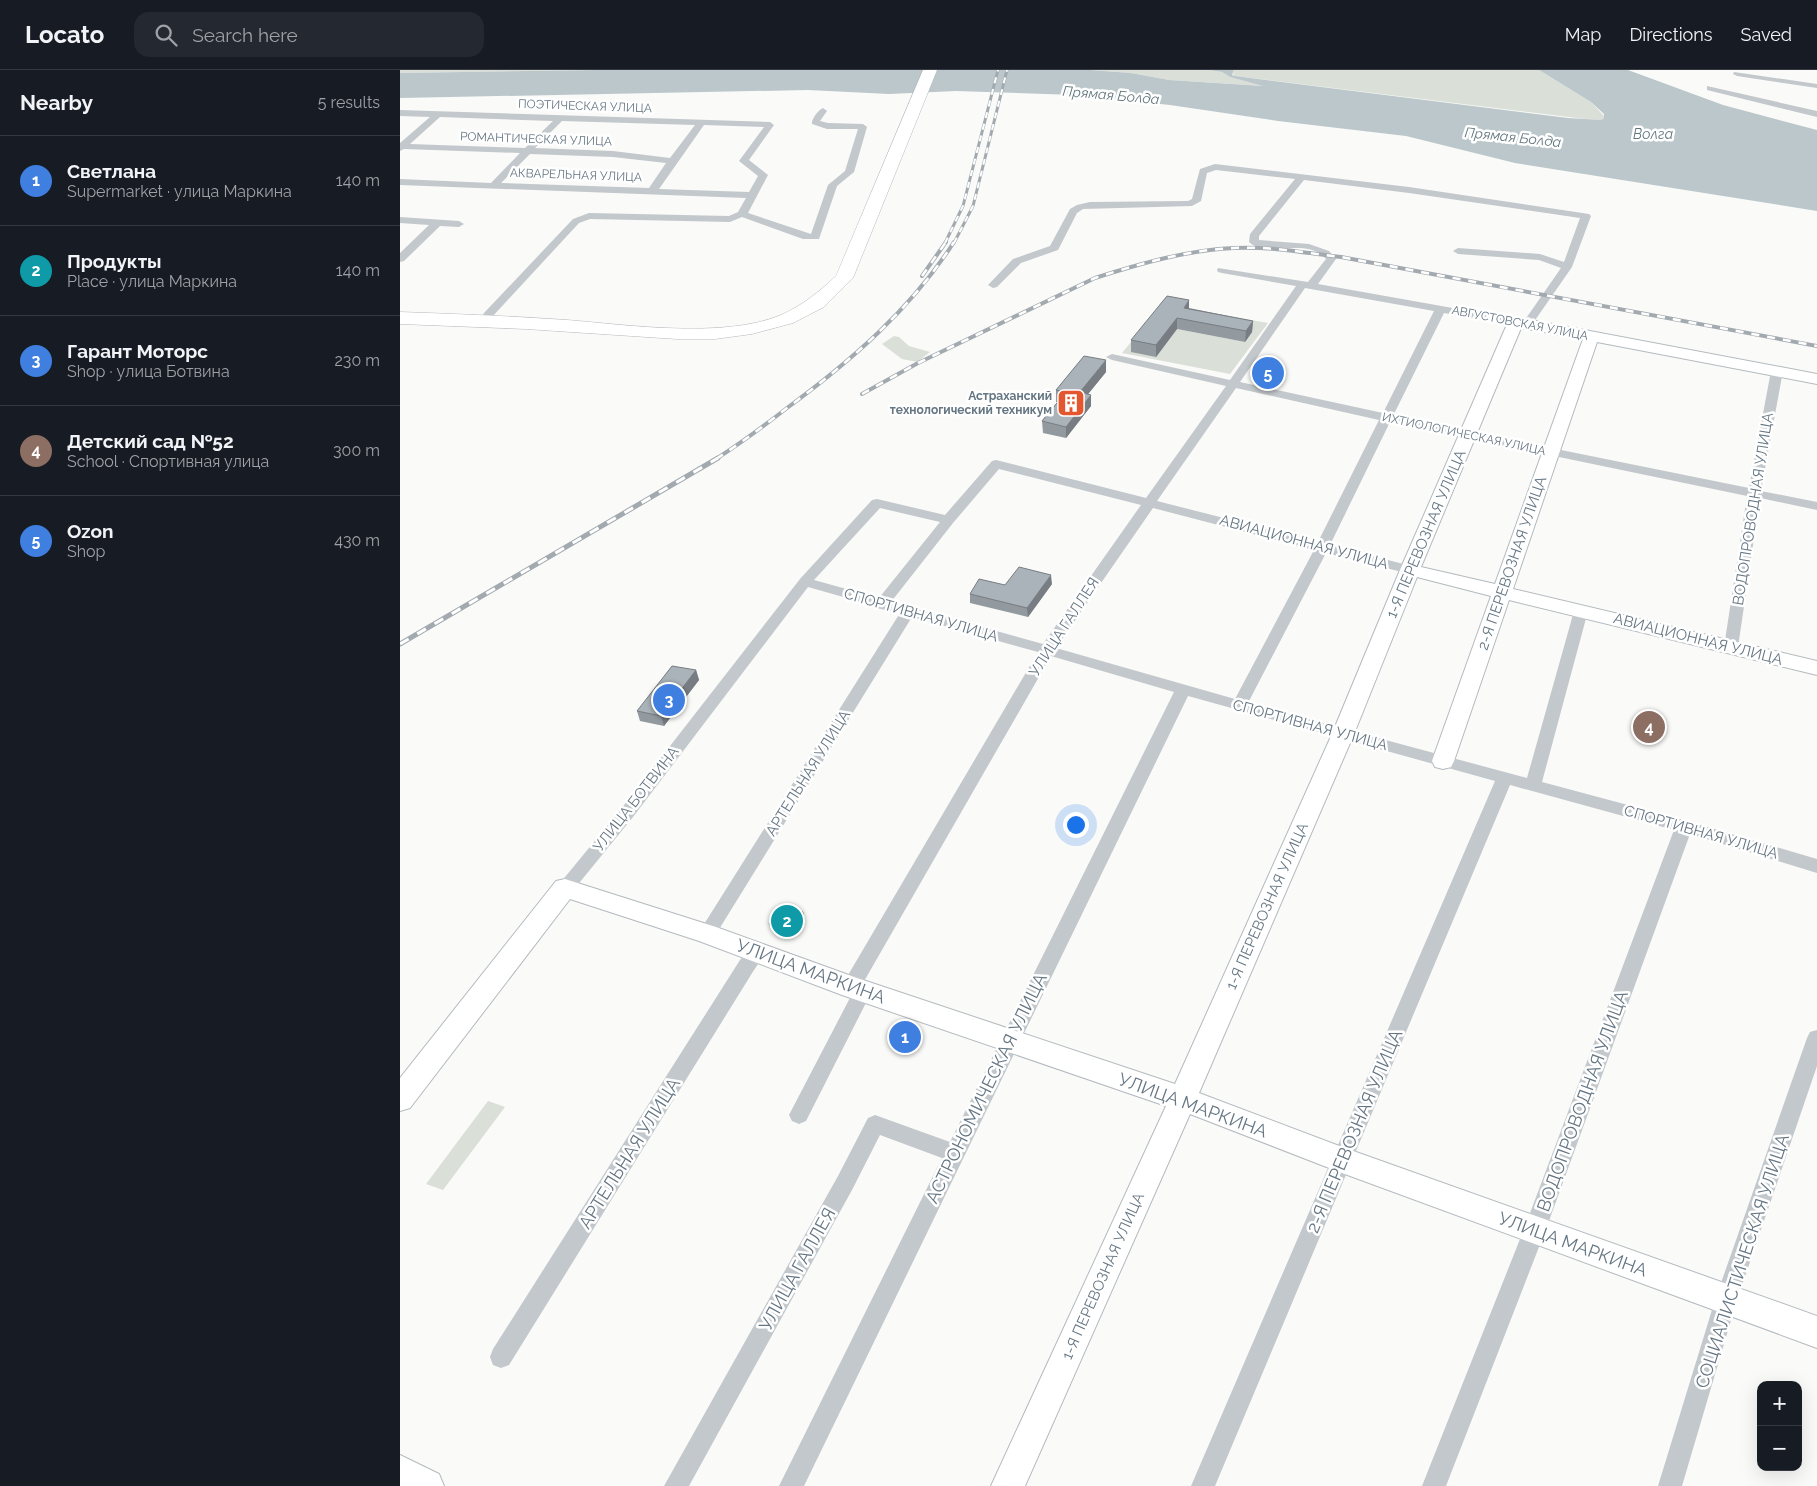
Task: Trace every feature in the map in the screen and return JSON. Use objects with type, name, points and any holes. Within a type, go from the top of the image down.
[{"type":"highway","points":[[400,318],[686,334],[721,333],[755,328],[785,319],[810,308],[832,293],[844,278],[920,70]]},
{"type":"highway","points":[[400,311],[604,321],[689,328],[754,322],[801,304],[822,290],[834,277],[898,131],[930,70]]},
{"type":"street","points":[[1737,74],[1817,86]]},
{"type":"street","points":[[1710,88],[1817,114]]},
{"type":"street","points":[[742,214],[807,237],[815,237],[833,185],[849,172],[863,128],[828,126],[815,122],[823,111]]},
{"type":"street","name":"ПОЭТИЧЕСКАЯ УЛИЦА","points":[[400,113],[770,125],[744,161],[762,175],[751,195]]},
{"type":"street","points":[[401,147],[438,114]]},
{"type":"street","points":[[494,185],[560,118]]},
{"type":"street","points":[[653,190],[701,123]]},
{"type":"street","name":"РОМАНТИЧЕСКАЯ УЛИЦА","points":[[401,147],[613,154],[672,161]]},
{"type":"street","points":[[993,285],[1017,261],[1054,248],[1073,210],[1090,205],[1189,204],[1196,201],[1203,171],[1215,167],[1410,190],[1586,216],[1567,267],[1521,323]]},
{"type":"street","name":"УЛИЦА ГАЛЛЕЯ","points":[[799,1116],[857,989],[1047,650],[1232,383],[1306,286],[1331,259],[1328,254],[1311,247],[1254,242],[1254,236],[1302,177]]},
{"type":"street","name":"АКВАРЕЛЬНАЯ УЛИЦА","points":[[400,182],[751,195]]},
{"type":"street","points":[[488,316],[576,221],[589,216],[730,219],[742,214],[751,195]]},
{"type":"street","points":[[400,220],[460,224]]},
{"type":"street","points":[[400,259],[438,222]]},
{"type":"street","points":[[1458,251],[1540,256],[1567,267]]},
{"type":"street","name":"АВГУСТОВСКАЯ УЛИЦА","points":[[1222,270],[1441,308],[1817,379]]},
{"type":"street","points":[[1239,706],[1322,547],[1441,308]]},
{"type":"street","name":"1-Я ПЕРЕВОЗНАЯ УЛИЦА","points":[[1008,1486],[1343,734],[1468,435],[1521,323]]},
{"type":"street","name":"2-Я ПЕРЕВОЗНАЯ УЛИЦА","points":[[1444,761],[1591,336]]},
{"type":"street","name":"ИХТИОЛОГИЧЕСКАЯ УЛИЦА","points":[[1112,357],[1387,418],[1817,506]]},
{"type":"street","name":"ВОДОПРОВОДНАЯ УЛИЦА","points":[[1731,647],[1754,494],[1776,371]]},
{"type":"street","name":"АВИАЦИОННАЯ УЛИЦА","points":[[948,520],[996,464],[1410,570],[1817,668]]},
{"type":"street","name":"УЛИЦА БОТВИНА","points":[[400,1099],[565,888],[627,813],[805,582],[877,503],[948,520]]},
{"type":"street","points":[[881,605],[948,520]]},
{"type":"street","name":"СПОРТИВНАЯ УЛИЦА","points":[[805,582],[1239,706],[1684,826],[1817,866]]},
{"type":"street","points":[[1532,784],[1581,611]]},
{"type":"street","name":"АРТЕЛЬНАЯ УЛИЦА","points":[[707,934],[908,612]]},
{"type":"street","name":"АСТРОНОМИЧЕСКАЯ УЛИЦА","points":[[791,1486],[1183,690]]},
{"type":"street","name":"2-Я ПЕРЕВОЗНАЯ УЛИЦА","points":[[1203,1486],[1505,777]]},
{"type":"street","name":"ВОДОПРОВОДНАЯ УЛИЦА","points":[[1434,1486],[1535,1229],[1684,826]]},
{"type":"street","name":"УЛИЦА МАРКИНА","points":[[565,888],[758,951],[857,989],[1182,1099],[1342,1160],[1817,1332]]},
{"type":"street","name":"АРТЕЛЬНАЯ УЛИЦА","points":[[501,1356],[747,965],[758,951]]},
{"type":"street","name":"СОЦИАЛИСТИЧЕСКАЯ УЛИЦА","points":[[1670,1486],[1726,1300],[1817,1038]]},
{"type":"street","name":"УЛИЦА ГАЛЛЕЯ","points":[[676,1486],[845,1183],[875,1124],[954,1153]]},
{"type":"street","points":[[400,1472],[427,1486]]},
{"type":"shaded area","points":[[400,70],[598,70],[400,73]]},
{"type":"shaded area","points":[[1090,70],[1209,70],[1222,72],[1230,77],[1264,86],[1169,80],[1131,73]]},
{"type":"shaded area","points":[[1234,70],[1539,70],[1591,102],[1605,117],[1601,120],[1585,119],[1235,76],[1233,75]]},
{"type":"shaded area","points":[[1162,304],[1268,323],[1230,374],[1122,353]],"holes":[[[1184,319],[1245,342],[1177,329],[1156,357]]]},
{"type":"shaded area","points":[[894,336],[899,337],[909,346],[930,352],[917,362],[902,359],[882,344]]},
{"type":"shaded area","points":[[488,1101],[505,1107],[443,1190],[426,1184]]},
{"type":"water","name":"Волга","points":[[598,70],[1090,70],[1131,73],[1169,80],[1263,86],[1230,77],[1222,72],[1209,70],[1234,70],[1232,75],[1235,76],[1568,118],[1601,120],[1604,118],[1604,114],[1591,102],[1539,70],[1628,70],[1723,105],[1817,130],[1817,211],[1515,163],[1406,136],[1278,121],[1170,105],[1075,95],[956,91],[889,94],[808,90],[400,98],[400,73]]},
{"type":"building","points":[[1167,296],[1189,300],[1184,308],[1253,321],[1246,331],[1177,318],[1156,345],[1131,340]]},
{"type":"building","points":[[1084,356],[1106,360],[1080,392],[1091,395],[1066,427],[1042,421],[1066,392],[1056,390]]},
{"type":"building","points":[[1019,567],[1051,575],[1027,608],[970,594],[979,579],[1005,585]]},
{"type":"building","points":[[672,666],[696,670],[661,716],[637,711]]},
{"type":"building","points":[[781,906],[803,912],[791,930],[769,924]]},
{"type":"railway","points":[[945,243],[963,206],[998,70]]},
{"type":"railway","points":[[954,243],[973,206],[1007,70]]},
{"type":"railway","points":[[922,276],[946,242]]},
{"type":"railway","points":[[716,459],[811,390],[857,352],[919,290],[954,242]]},
{"type":"railway","points":[[862,394],[918,363],[1095,278],[1181,255],[1234,248],[1274,249],[1341,257],[1817,346]]},
{"type":"railway","points":[[400,644],[718,458]]},
{"type":"place","name":"Ozon","points":[[1268,373]]},
{"type":"place","name":"Астраханский технологический техникум","points":[[1071,403]]},
{"type":"place","name":"Гарант Моторс","points":[[669,700]]},
{"type":"place","name":"Детский сад №52","points":[[1649,727]]},
{"type":"place","name":"Продукты","points":[[787,921]]},
{"type":"place","name":"Светлана","points":[[905,1037]]},
{"type":"water label","name":"Прямая Болда","points":[[1111,95]]},
{"type":"water label","name":"Прямая Болда","points":[[1513,137]]}]
